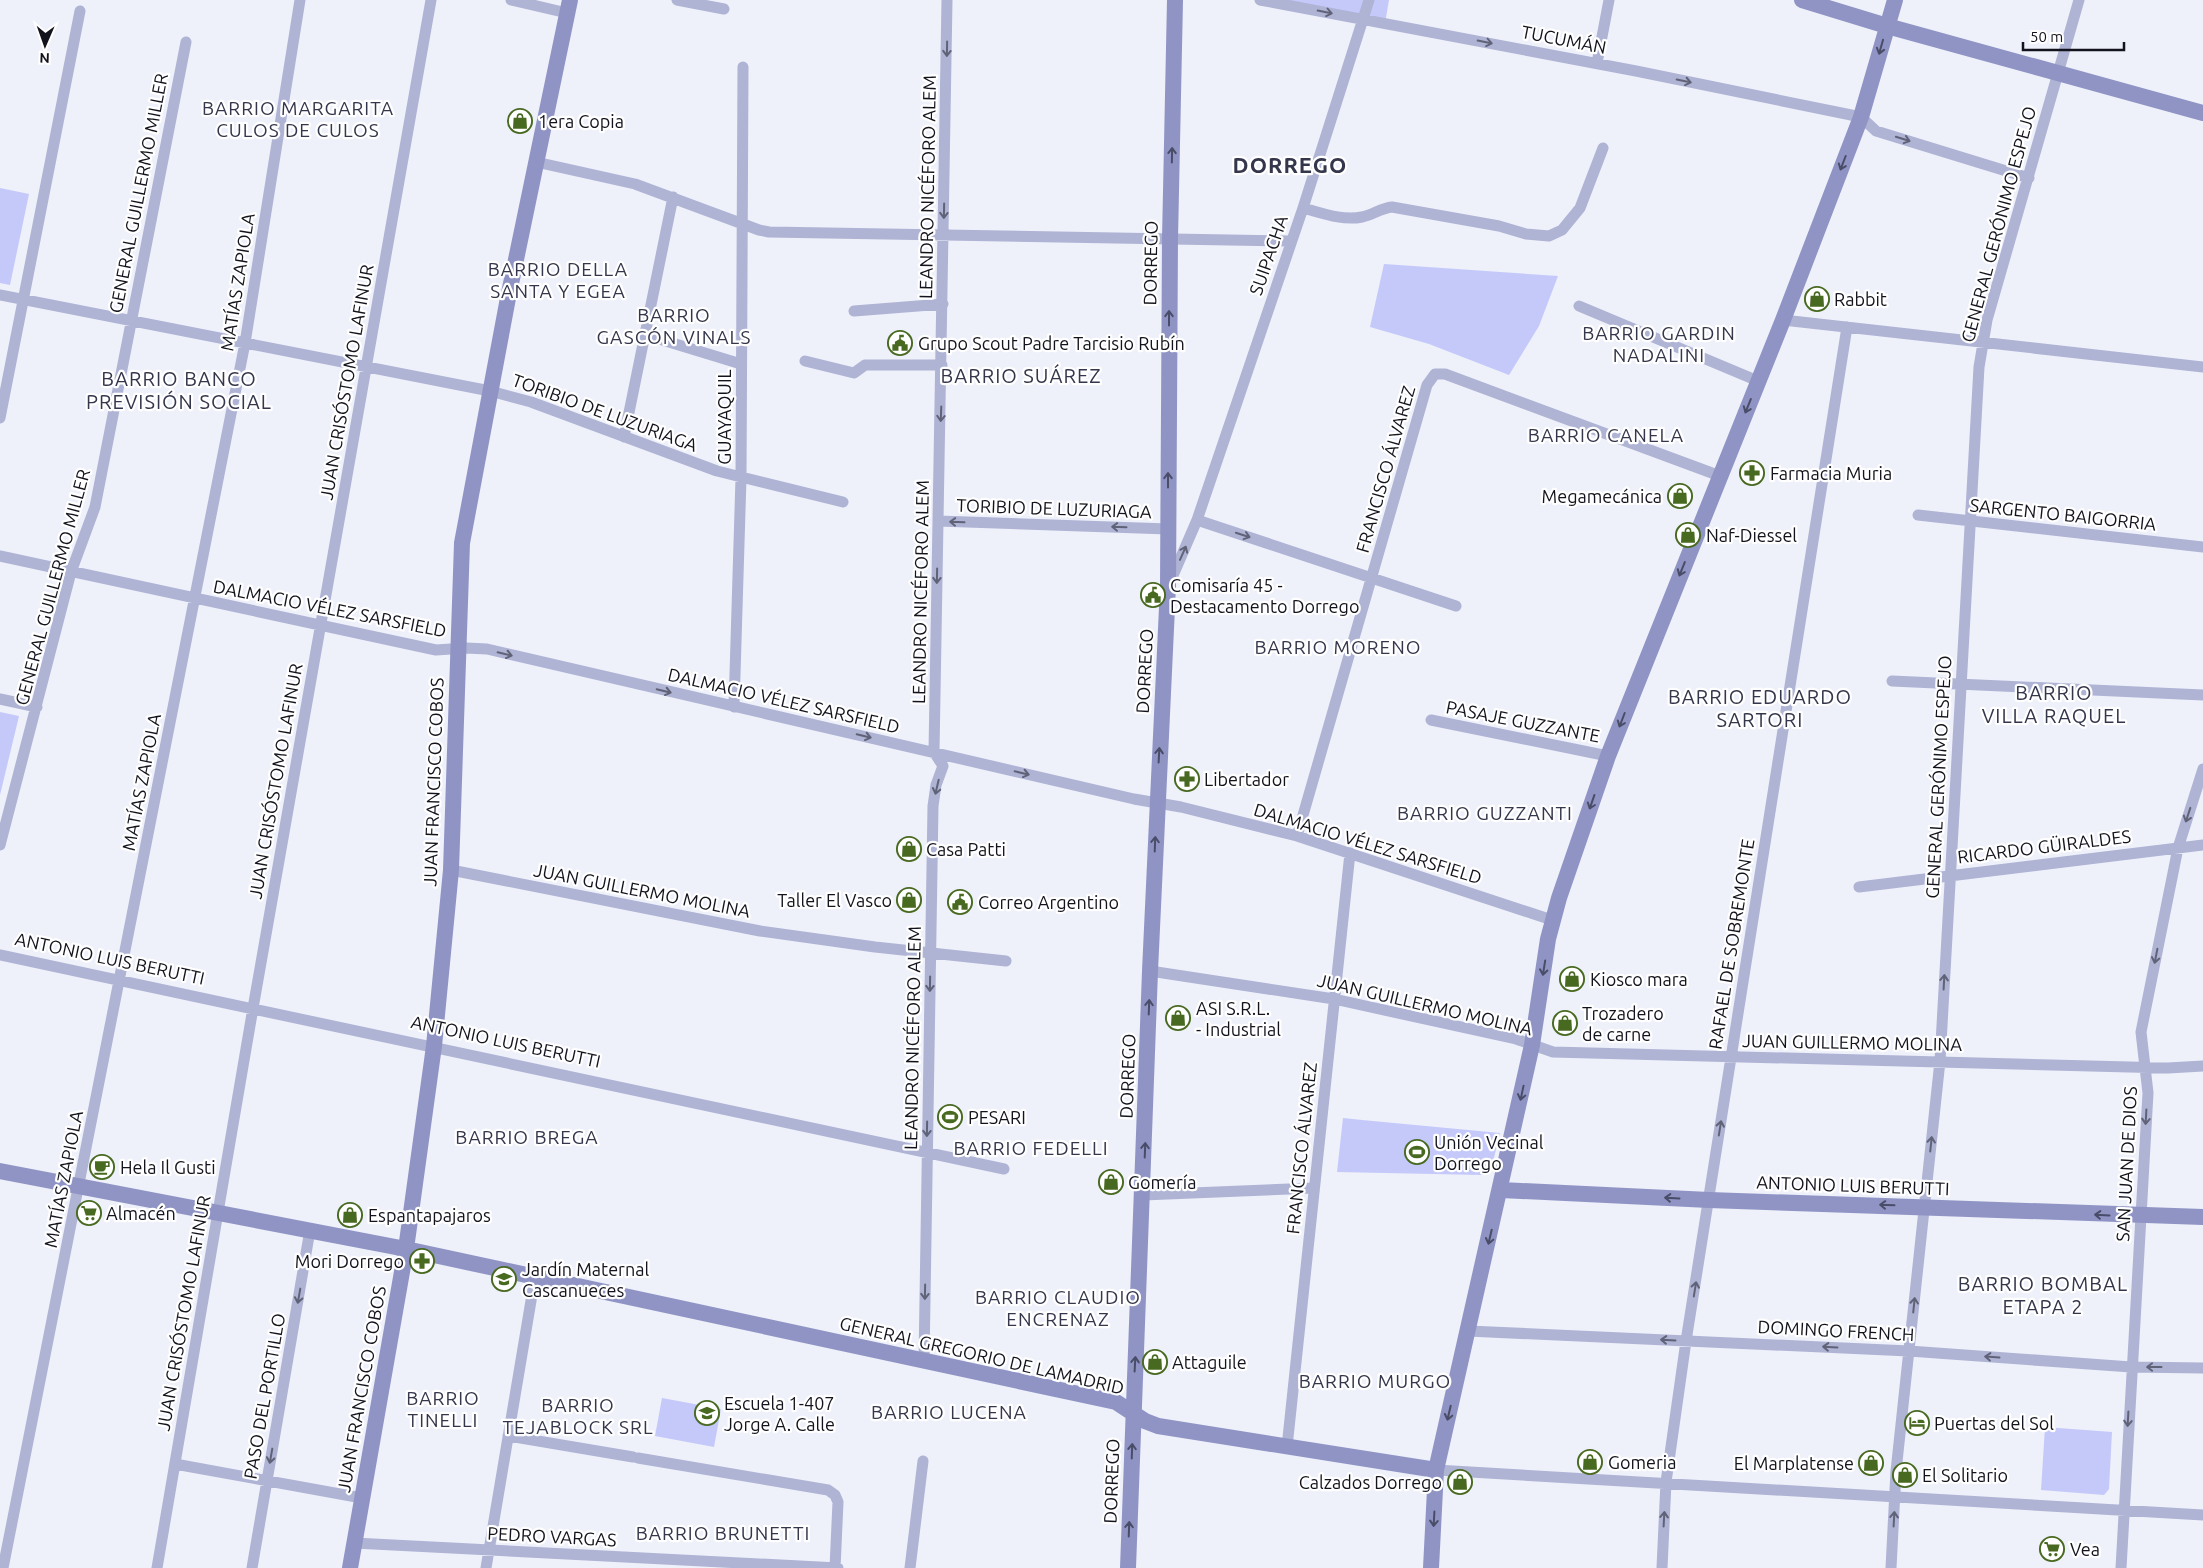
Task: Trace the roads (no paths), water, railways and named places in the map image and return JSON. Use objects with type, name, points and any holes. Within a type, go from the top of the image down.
[{"type":"street","name":"MATÍAS ZAPIOLA","points":[[3,1568],[245,343],[300,0]]},
{"type":"street","name":"JUAN CRISÓSTOMO LAFINUR","points":[[157,1568],[253,1008],[431,0]]},
{"type":"street","points":[[511,0],[568,6]]},
{"type":"street","points":[[677,0],[724,9]]},
{"type":"street","name":"LEANDRO NICÉFORO ALEM","points":[[924,1361],[933,806],[936,785],[943,766],[934,752],[947,0]]},
{"type":"street","name":"DORREGO","points":[[1128,1568],[1150,971],[1168,586],[1170,239],[1175,0]]},
{"type":"street","name":"TUCUMÁN","points":[[1260,0],[1597,63],[1860,117]]},
{"type":"street","name":"SUIPACHA","points":[[1197,520],[1292,242],[1369,0]]},
{"type":"street","points":[[1597,63],[1610,0]]},
{"type":"street","points":[[1802,0],[1887,26],[2203,113]]},
{"type":"street","points":[[1431,1568],[1436,1470],[1501,1190],[1532,1046],[1552,920],[1608,756],[1783,320],[1860,117],[1895,0]]},
{"type":"street","name":"GENERAL GERÓNIMO ESPEJO","points":[[1891,1568],[1895,1496],[1909,1351],[1940,1062],[1969,521],[1982,343],[2079,0]]},
{"type":"street","name":"JUAN FRANCISCO COBOS","points":[[350,1568],[406,1249],[434,1046],[451,870],[462,543],[490,391],[568,6]]},
{"type":"street","points":[[0,418],[80,12]]},
{"type":"street","name":"GENERAL GUILLERMO MILLER","points":[[0,846],[2,829],[37,707],[71,572],[95,507],[186,42]]},
{"type":"street","name":"GUAYAQUIL","points":[[734,707],[741,478],[743,67]]},
{"type":"street","points":[[1860,117],[1876,131],[2029,178]]},
{"type":"street","points":[[1303,208],[1345,218],[1364,217],[1383,208],[1392,207],[1499,226],[1526,234],[1549,236],[1562,230],[1580,208],[1603,148]]},
{"type":"street","points":[[536,162],[635,184],[759,230],[779,233],[1292,242]]},
{"type":"street","points":[[624,437],[673,197]]},
{"type":"street","name":"TORIBIO DE LUZURIAGA","points":[[0,295],[490,391],[532,402],[741,478],[843,502]]},
{"type":"street","points":[[854,310],[943,304]]},
{"type":"street","points":[[1579,306],[1758,381]]},
{"type":"street","points":[[1783,320],[2203,367]]},
{"type":"street","name":"RAFAEL DE SOBREMONTE","points":[[1662,1568],[1666,1482],[1686,1341],[1847,327]]},
{"type":"street","points":[[646,335],[741,364]]},
{"type":"street","points":[[805,361],[854,374],[865,365],[942,365]]},
{"type":"street","name":"FRANCISCO ÁLVAREZ","points":[[1297,836],[1427,385],[1435,374],[1445,374],[1720,476]]},
{"type":"street","name":"SARGENTO BAIGORRIA","points":[[1918,515],[2203,547]]},
{"type":"street","points":[[1197,520],[1456,606]]},
{"type":"street","name":"DORREGO","points":[[1168,586],[1197,520]]},
{"type":"street","name":"TORIBIO DE LUZURIAGA","points":[[938,521],[1168,529]]},
{"type":"street","name":"DALMACIO VÉLEZ SARSFIELD","points":[[0,556],[436,650],[457,648],[487,649],[1157,803],[1297,836],[1552,920]]},
{"type":"street","points":[[1892,681],[2203,695]]},
{"type":"street","points":[[0,699],[37,707]]},
{"type":"street","name":"PASAJE GUZZANTE","points":[[1431,720],[1608,756]]},
{"type":"street","name":"SAN JUAN DE DIOS","points":[[2121,1568],[2148,1094],[2142,1032],[2178,848],[2203,769]]},
{"type":"street","name":"RICARDO GÜIRALDES","points":[[1859,887],[1950,874],[2203,845]]},
{"type":"street","name":"FRANCISCO ÁLVAREZ","points":[[1286,1447],[1350,853]]},
{"type":"street","name":"JUAN GUILLERMO MOLINA","points":[[451,870],[760,931],[931,954],[1006,961]]},
{"type":"street","name":"ANTONIO LUIS BERUTTI","points":[[0,955],[1004,1169]]},
{"type":"street","name":"JUAN GUILLERMO MOLINA","points":[[1150,971],[1334,999],[1516,1039],[1552,1052],[2146,1067],[2203,1066]]},
{"type":"street","name":"GENERAL GREGORIO DE LAMADRID","points":[[0,1171],[79,1188],[406,1249],[1116,1402],[1158,1426],[1286,1447],[1436,1470],[2203,1514]]},
{"type":"street","points":[[1143,1195],[1314,1188]]},
{"type":"street","name":"ANTONIO LUIS BERUTTI","points":[[1501,1190],[1709,1200],[2203,1217]]},
{"type":"street","name":"PASO DEL PORTILLO","points":[[252,1568],[310,1230]]},
{"type":"street","points":[[486,1568],[535,1277]]},
{"type":"street","name":"DOMINGO FRENCH","points":[[1468,1331],[1909,1351],[2131,1367],[2203,1368]]},
{"type":"street","points":[[508,1436],[828,1490],[835,1495],[838,1502],[836,1568]]},
{"type":"street","points":[[910,1568],[923,1461]]},
{"type":"street","points":[[175,1464],[362,1498]]},
{"type":"street","name":"PEDRO VARGAS","points":[[354,1543],[836,1568]]},
{"type":"place","name":"1era Copia","points":[[520,121]]},
{"type":"place","name":"Rabbit","points":[[1817,299]]},
{"type":"place","name":"Grupo Scout Padre Tarcisio Rubín","points":[[900,343]]},
{"type":"place","name":"Farmacia Muria","points":[[1752,473]]},
{"type":"place","name":"Megamecánica","points":[[1680,496]]},
{"type":"place","name":"Naf-Diessel","points":[[1688,535]]},
{"type":"place","name":"Comisaría 45 - Destacamento Dorrego","points":[[1153,595]]},
{"type":"place","name":"Libertador","points":[[1187,779]]},
{"type":"place","name":"Casa Patti","points":[[909,849]]},
{"type":"place","name":"Taller El Vasco","points":[[909,900]]},
{"type":"place","name":"Correo Argentino","points":[[960,902]]},
{"type":"place","name":"Kiosco mara","points":[[1572,979]]},
{"type":"place","name":"ASI S.R.L. - Industrial","points":[[1178,1018]]},
{"type":"place","name":"Trozadero de carne","points":[[1565,1023]]},
{"type":"place","name":"PESARI","points":[[950,1117]]},
{"type":"place","name":"Unión Vecinal Dorrego","points":[[1417,1152]]},
{"type":"place","name":"Hela Il Gusti","points":[[102,1167]]},
{"type":"place","name":"Gomería","points":[[1111,1182]]},
{"type":"place","name":"Almacén","points":[[89,1213]]},
{"type":"place","name":"Espantapajaros","points":[[350,1215]]},
{"type":"place","name":"Mori Dorrego","points":[[422,1261]]},
{"type":"place","name":"Jardín Maternal Cascanueces","points":[[504,1279]]},
{"type":"place","name":"Attaguile","points":[[1155,1362]]},
{"type":"place","name":"Escuela 1-407 Jorge A. Calle","points":[[707,1413]]},
{"type":"place","name":"Puertas del Sol","points":[[1917,1423]]},
{"type":"place","name":"Gomeria","points":[[1590,1462]]},
{"type":"place","name":"El Marplatense","points":[[1871,1463]]},
{"type":"place","name":"El Solitario","points":[[1905,1475]]},
{"type":"place","name":"Calzados Dorrego","points":[[1460,1482]]},
{"type":"place","name":"Vea","points":[[2052,1549]]},
{"type":"district","name":"BARRIO MARGARITA CULOS DE CULOS","points":[[298,119]]},
{"type":"district","name":"DORREGO","points":[[1290,164]]},
{"type":"district","name":"BARRIO DELLA SANTA Y EGEA","points":[[558,280]]},
{"type":"district","name":"BARRIO GASCÓN VINALS","points":[[674,326]]},
{"type":"district","name":"BARRIO GARDIN NADALINI","points":[[1659,344]]},
{"type":"district","name":"BARRIO SUÁREZ","points":[[1021,375]]},
{"type":"district","name":"BARRIO BANCO PREVISIÓN SOCIAL","points":[[179,390]]},
{"type":"district","name":"BARRIO CANELA","points":[[1606,435]]},
{"type":"district","name":"BARRIO MORENO","points":[[1338,647]]},
{"type":"district","name":"BARRIO VILLA RAQUEL","points":[[2054,704]]},
{"type":"district","name":"BARRIO EDUARDO SARTORI","points":[[1760,708]]},
{"type":"district","name":"BARRIO GUZZANTI","points":[[1485,813]]},
{"type":"district","name":"BARRIO BREGA","points":[[527,1137]]},
{"type":"district","name":"BARRIO FEDELLI","points":[[1031,1148]]},
{"type":"district","name":"BARRIO BOMBAL ETAPA 2","points":[[2043,1294]]},
{"type":"district","name":"BARRIO CLAUDIO ENCRENAZ","points":[[1058,1308]]},
{"type":"district","name":"BARRIO MURGO","points":[[1375,1381]]},
{"type":"district","name":"BARRIO TINELLI","points":[[443,1409]]},
{"type":"district","name":"BARRIO LUCENA","points":[[949,1412]]},
{"type":"district","name":"BARRIO TEJABLOCK SRL","points":[[578,1416]]},
{"type":"district","name":"BARRIO BRUNETTI","points":[[723,1533]]}]
